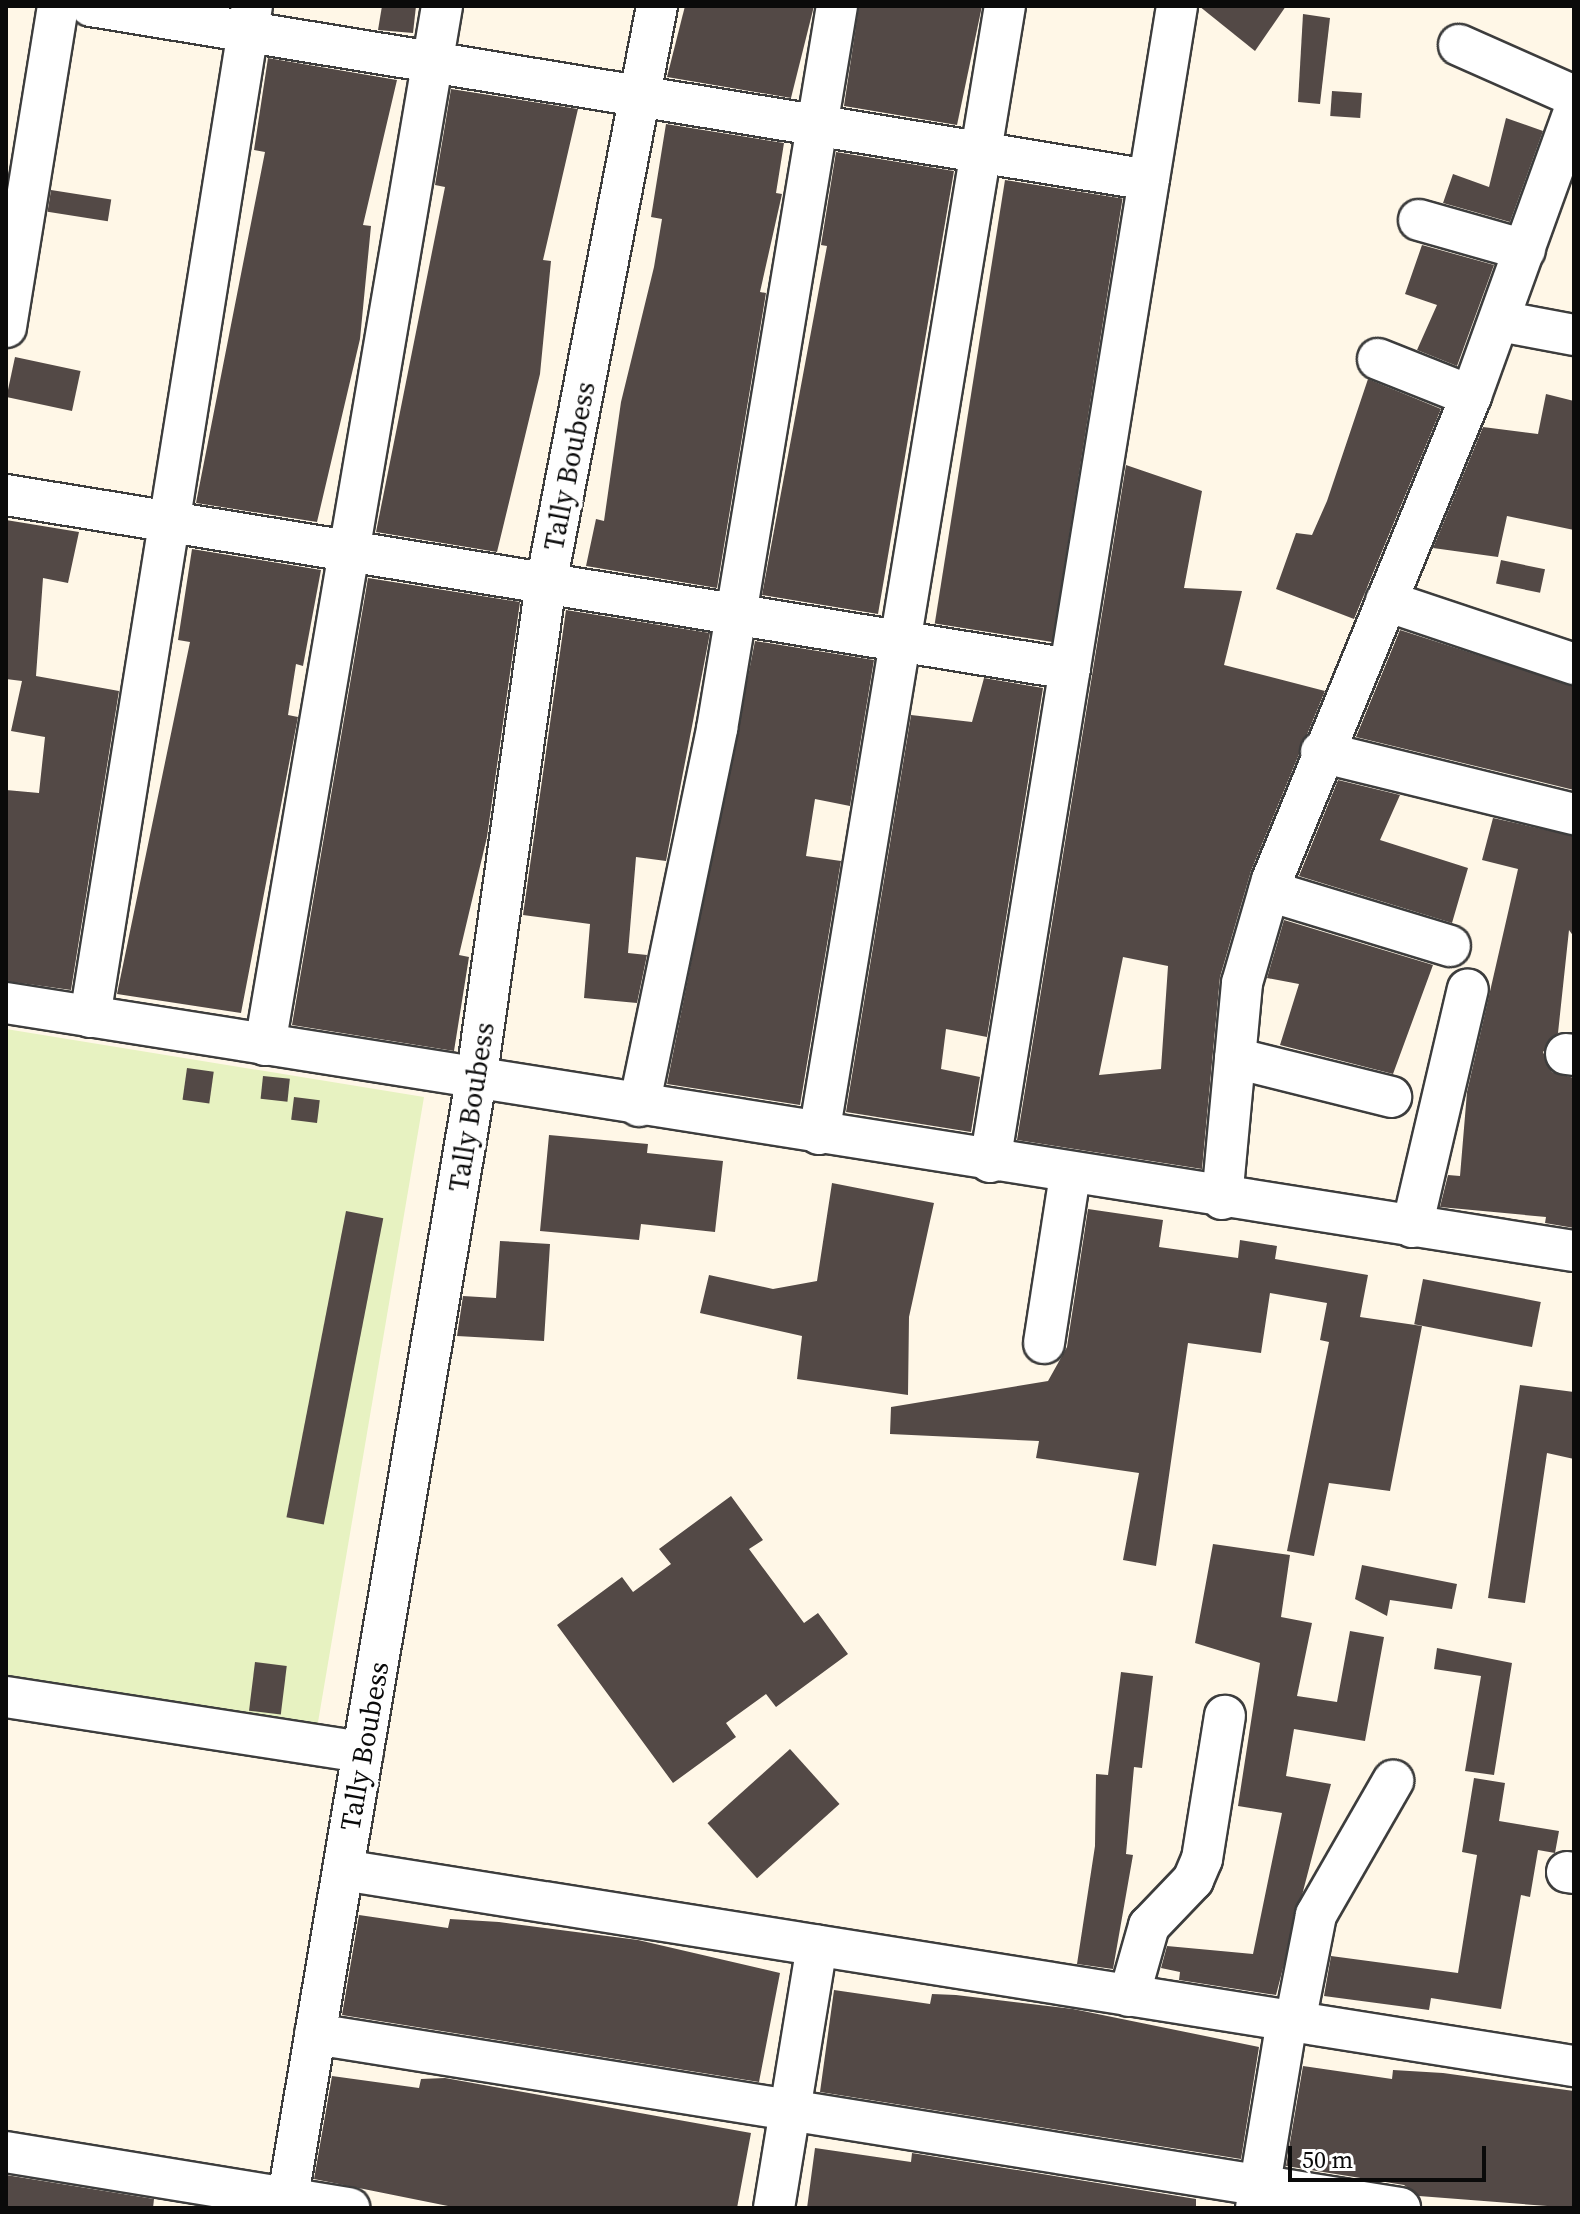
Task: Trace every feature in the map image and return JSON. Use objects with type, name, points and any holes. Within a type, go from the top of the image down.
[{"type":"street","points":[[6,327],[58,6]]},
{"type":"street","points":[[91,6],[250,19],[432,62],[1149,180]]},
{"type":"street","points":[[265,1045],[442,6]]},
{"type":"street","name":"Tally Boubess","points":[[287,2203],[477,1074],[546,584],[642,97],[657,6]]},
{"type":"street","points":[[639,1106],[736,614],[837,6]]},
{"type":"street","points":[[819,1134],[1005,6]]},
{"type":"street","points":[[990,1162],[1177,6]]},
{"type":"street","points":[[90,1017],[250,19]]},
{"type":"street","points":[[1459,45],[1574,96]]},
{"type":"street","points":[[1222,1199],[1242,983],[1269,891],[1321,752],[1471,396],[1574,112]]},
{"type":"street","points":[[1419,220],[1525,250]]},
{"type":"street","points":[[1500,321],[1574,335]]},
{"type":"street","points":[[1378,359],[1471,396]]},
{"type":"street","points":[[6,495],[1070,669]]},
{"type":"street","points":[[1386,601],[1574,664]]},
{"type":"street","points":[[1321,752],[1574,814]]},
{"type":"street","points":[[1269,891],[1450,946]]},
{"type":"street","points":[[1412,1227],[1468,989]]},
{"type":"street","points":[[6,1003],[265,1045],[477,1074],[639,1106],[1070,1175],[1574,1251]]},
{"type":"street","points":[[1235,1058],[1391,1097]]},
{"type":"street","points":[[1044,1343],[1070,1175]]},
{"type":"street","points":[[6,1697],[363,1752]]},
{"type":"street","points":[[1129,1996],[1149,1926],[1193,1880],[1202,1859],[1225,1716]]},
{"type":"street","points":[[1258,2196],[1291,2021],[1316,1915],[1393,1781]]},
{"type":"street","points":[[343,1870],[1574,2066]]},
{"type":"street","points":[[774,2208],[817,1946]]},
{"type":"street","points":[[315,2034],[790,2110],[1258,2196],[1400,2208]]},
{"type":"street","points":[[6,2152],[287,2203],[349,2208]]},
{"type":"green space","points":[[6,1029],[424,1097],[315,1740],[6,1689]]},
{"type":"building","points":[[382,6],[416,6],[413,33],[378,30]]},
{"type":"building","points":[[685,6],[814,6],[791,98],[667,77]]},
{"type":"building","points":[[859,6],[982,6],[957,125],[844,106]]},
{"type":"building","points":[[1199,6],[1286,6],[1255,51]]},
{"type":"building","points":[[1303,14],[1330,18],[1320,104],[1298,102]]},
{"type":"building","points":[[268,58],[397,80],[363,225],[371,226],[360,339],[317,522],[196,503],[265,152],[254,150]]},
{"type":"building","points":[[451,89],[578,109],[543,260],[551,261],[540,374],[497,552],[376,532],[445,187],[435,185]]},
{"type":"building","points":[[1332,91],[1362,93],[1360,118],[1330,116]]},
{"type":"building","points":[[1506,118],[1543,131],[1510,222],[1443,203],[1453,174],[1489,187]]},
{"type":"building","points":[[666,124],[784,143],[776,193],[782,194],[760,292],[766,293],[717,588],[586,566],[596,519],[604,521],[621,402],[654,267],[662,219],[651,217]]},
{"type":"building","points":[[836,152],[954,171],[878,614],[762,595],[827,246],[821,245]]},
{"type":"building","points":[[1005,180],[1123,199],[1052,642],[935,623]]},
{"type":"building","points":[[51,190],[111,200],[108,221],[48,212]]},
{"type":"building","points":[[1422,245],[1494,265],[1457,366],[1417,350],[1437,305],[1405,294]]},
{"type":"building","points":[[15,357],[81,371],[72,411],[6,397]]},
{"type":"building","points":[[1368,379],[1441,409],[1354,619],[1276,589],[1296,533],[1312,535],[1327,501]]},
{"type":"building","points":[[1546,394],[1574,401],[1574,530],[1507,516],[1498,557],[1433,548],[1483,427],[1538,434]]},
{"type":"building","points":[[1126,465],[1202,491],[1184,588],[1242,591],[1224,665],[1325,691],[1251,871],[1220,977],[1202,1169],[1017,1140]],"holes":[[[1123,957],[1168,966],[1161,1069],[1099,1075]]]},
{"type":"building","points":[[6,520],[79,532],[68,583],[43,578],[36,676],[119,691],[71,990],[6,981],[6,790],[39,793],[45,737],[11,731],[22,681],[6,679]]},
{"type":"building","points":[[192,549],[321,570],[303,666],[296,664],[288,715],[298,717],[241,1013],[117,994],[190,642],[178,640]]},
{"type":"building","points":[[1501,560],[1545,569],[1540,593],[1496,583]]},
{"type":"building","points":[[368,578],[520,602],[487,837],[459,955],[469,957],[454,1051],[292,1025]]},
{"type":"building","points":[[566,610],[710,633],[666,861],[636,857],[628,953],[647,955],[637,1003],[584,998],[590,924],[523,915]]},
{"type":"building","points":[[1400,630],[1574,686],[1574,790],[1356,737]]},
{"type":"building","points":[[755,641],[874,660],[850,806],[815,799],[806,856],[841,861],[800,1105],[667,1084]]},
{"type":"building","points":[[984,678],[1043,688],[987,1037],[946,1029],[941,1069],[980,1077],[971,1132],[846,1112],[911,715],[972,722]]},
{"type":"building","points":[[1338,780],[1400,795],[1380,840],[1468,868],[1452,923],[1299,876]]},
{"type":"building","points":[[1493,818],[1574,836],[1574,937],[1569,930],[1558,1033],[1543,1052],[1552,1072],[1574,1078],[1574,1228],[1545,1223],[1546,1217],[1440,1207],[1448,1175],[1460,1176],[1467,1092],[1518,869],[1482,860]]},
{"type":"building","points":[[1284,920],[1433,965],[1393,1074],[1280,1045],[1299,984],[1267,978]]},
{"type":"building","points":[[187,1068],[214,1072],[209,1103],[183,1100]]},
{"type":"building","points":[[263,1076],[290,1079],[287,1102],[261,1099]]},
{"type":"building","points":[[294,1097],[320,1100],[317,1123],[291,1120]]},
{"type":"building","points":[[549,1135],[648,1144],[647,1153],[723,1161],[715,1232],[641,1224],[639,1240],[540,1231]]},
{"type":"building","points":[[832,1183],[934,1203],[909,1317],[908,1395],[797,1379],[802,1336],[700,1313],[709,1275],[773,1289],[817,1281]]},
{"type":"building","points":[[1088,1209],[1163,1220],[1159,1247],[1238,1258],[1240,1240],[1277,1246],[1275,1259],[1368,1275],[1360,1317],[1422,1326],[1390,1491],[1329,1483],[1314,1556],[1287,1551],[1329,1342],[1320,1340],[1327,1303],[1270,1293],[1261,1353],[1188,1343],[1156,1566],[1123,1560],[1139,1473],[1036,1458],[1039,1441],[890,1434],[891,1407],[1048,1381],[1067,1347]]},
{"type":"building","points":[[346,1211],[383,1218],[324,1525],[286,1517]]},
{"type":"building","points":[[500,1241],[550,1244],[544,1341],[457,1336],[463,1296],[496,1298]]},
{"type":"building","points":[[1423,1279],[1541,1302],[1532,1347],[1414,1324]]},
{"type":"building","points":[[1520,1385],[1574,1392],[1574,1459],[1547,1453],[1525,1603],[1488,1598]]},
{"type":"building","points":[[731,1496],[763,1540],[749,1549],[804,1623],[818,1613],[848,1654],[776,1707],[766,1694],[726,1723],[736,1737],[673,1783],[557,1625],[622,1577],[633,1592],[671,1564],[659,1549]]},
{"type":"building","points":[[1213,1544],[1290,1555],[1281,1617],[1312,1623],[1297,1696],[1337,1702],[1350,1631],[1384,1637],[1365,1741],[1294,1729],[1286,1776],[1331,1784],[1276,1995],[1179,1980],[1180,1972],[1161,1968],[1167,1946],[1253,1954],[1282,1813],[1238,1806],[1260,1663],[1195,1643]]},
{"type":"building","points":[[1362,1565],[1457,1584],[1452,1609],[1390,1600],[1387,1616],[1355,1599]]},
{"type":"building","points":[[1437,1648],[1512,1663],[1494,1775],[1465,1771],[1481,1676],[1434,1669]]},
{"type":"building","points":[[255,1662],[287,1666],[281,1715],[249,1711]]},
{"type":"building","points":[[1121,1672],[1153,1676],[1142,1768],[1134,1767],[1126,1854],[1133,1855],[1113,1969],[1077,1964],[1095,1846],[1096,1774],[1108,1775]]},
{"type":"building","points":[[790,1749],[840,1804],[757,1878],[708,1823]]},
{"type":"building","points":[[1474,1778],[1505,1783],[1499,1821],[1559,1831],[1555,1853],[1538,1850],[1530,1897],[1521,1895],[1501,2009],[1431,1998],[1429,2010],[1324,1996],[1331,1956],[1458,1973],[1477,1855],[1462,1852]]},
{"type":"building","points":[[359,1915],[448,1928],[450,1919],[499,1922],[638,1940],[780,1973],[759,2082],[342,2015]]},
{"type":"building","points":[[834,1990],[930,2004],[932,1994],[1073,2009],[1259,2047],[1241,2159],[820,2092]]},
{"type":"building","points":[[1303,2066],[1392,2079],[1393,2070],[1443,2073],[1574,2091],[1574,2208],[1419,2196],[1404,2185],[1286,2166]]},
{"type":"building","points":[[332,2076],[419,2088],[421,2079],[445,2078],[751,2133],[737,2208],[448,2206],[314,2179]]},
{"type":"building","points":[[815,2148],[911,2162],[912,2153],[1196,2199],[1196,2208],[807,2208]]},
{"type":"building","points":[[6,2175],[154,2199],[153,2208],[6,2208]]}]
